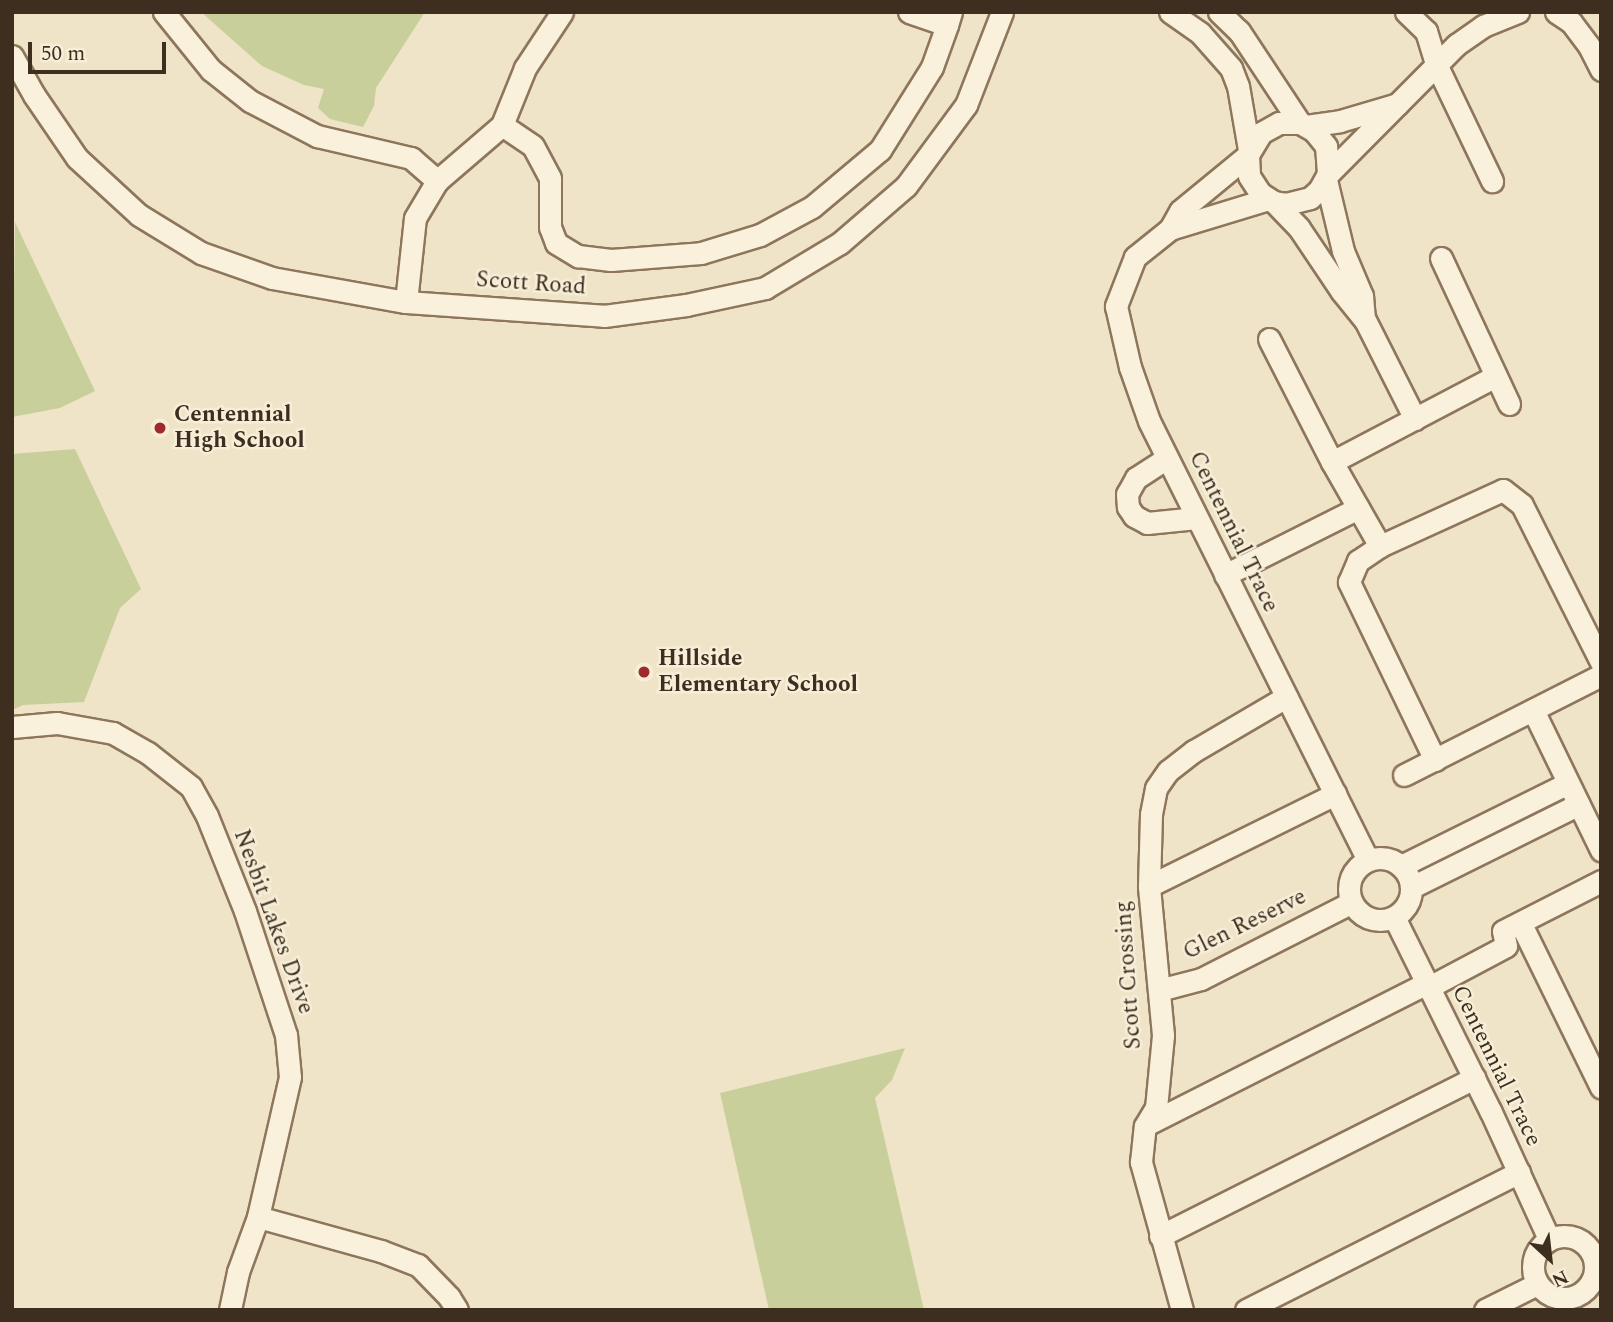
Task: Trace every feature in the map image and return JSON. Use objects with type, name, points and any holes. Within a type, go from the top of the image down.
[{"type":"street","points":[[164,12],[211,70],[250,101],[317,136],[411,158],[437,181]]},
{"type":"street","points":[[406,302],[415,218],[437,181],[502,125],[525,68],[562,12]]},
{"type":"street","points":[[502,125],[533,146],[550,178],[550,227],[556,243],[578,256],[611,260],[701,253],[760,234],[813,207],[880,150],[932,66],[949,18],[909,12]]},
{"type":"street","name":"Scott Road","points":[[12,56],[34,95],[77,158],[139,215],[201,253],[272,278],[406,302],[604,316],[686,305],[765,288],[840,243],[906,186],[966,105],[1002,12]]},
{"type":"street","points":[[1170,12],[1199,33],[1230,68],[1238,86],[1249,153],[1249,176],[1260,193],[1271,200],[1299,228],[1342,292],[1365,320],[1415,419]]},
{"type":"street","points":[[1219,12],[1240,31],[1303,124],[1326,146],[1327,177],[1343,251],[1362,296],[1365,320]]},
{"type":"street","points":[[1406,12],[1426,31],[1436,64],[1492,181]]},
{"type":"street","points":[[1271,200],[1286,204],[1310,198],[1436,64],[1483,26],[1518,12]]},
{"type":"street","points":[[1556,12],[1571,22],[1589,46],[1601,70]]},
{"type":"street","points":[[1249,153],[1261,133],[1269,127],[1290,122],[1303,124],[1340,121],[1399,103]]},
{"type":"street","name":"Centennial Trace","points":[[1249,153],[1180,211],[1170,229],[1135,257],[1116,306],[1130,367],[1149,421],[1368,861]]},
{"type":"street","name":"Centennial Trace","points":[[1170,229],[1271,200]]},
{"type":"street","points":[[1441,258],[1509,404]]},
{"type":"street","points":[[1269,339],[1332,462],[1380,546]]},
{"type":"street","points":[[1332,462],[1496,376]]},
{"type":"street","points":[[1167,458],[1142,472],[1131,484],[1127,494],[1128,507],[1134,516],[1147,523],[1196,518]]},
{"type":"street","points":[[1435,760],[1349,582],[1358,561],[1380,546],[1503,490],[1522,505],[1601,662]]},
{"type":"street","points":[[1225,575],[1358,508]]},
{"type":"street","points":[[1404,775],[1601,675]]},
{"type":"street","name":"Scott Crossing","points":[[1182,1310],[1141,1162],[1144,1126],[1156,1108],[1163,1035],[1149,886],[1151,814],[1156,788],[1168,771],[1194,751],[1286,697]]},
{"type":"street","points":[[1533,710],[1601,850]]},
{"type":"street","name":"Nesbit Lakes Drive","points":[[12,727],[57,723],[113,733],[148,753],[191,787],[208,816],[245,911],[286,1035],[290,1077],[258,1217],[238,1272],[230,1310]]},
{"type":"street","points":[[1401,866],[1568,783]]},
{"type":"street","points":[[1149,886],[1335,794]]},
{"type":"street","points":[[1412,887],[1579,804]]},
{"type":"street","points":[[1385,858],[1401,866],[1407,872],[1412,887],[1410,900],[1401,913],[1394,917],[1379,920],[1369,918],[1352,902],[1351,878],[1355,870],[1368,861],[1385,858]]},
{"type":"street","points":[[1144,1126],[1506,946],[1503,931],[1601,881]]},
{"type":"street","name":"Glen Reserve","points":[[1159,990],[1201,979],[1352,902]]},
{"type":"street","name":"Centennial Trace","points":[[1394,917],[1474,1077],[1549,1239]]},
{"type":"street","points":[[1521,924],[1601,1087]]},
{"type":"street","points":[[1160,1236],[1474,1077]]},
{"type":"street","points":[[1246,1310],[1519,1172]]},
{"type":"street","points":[[258,1217],[381,1251],[418,1265],[449,1297],[457,1310]]},
{"type":"street","points":[[1568,1236],[1582,1241],[1591,1250],[1595,1265],[1593,1278],[1584,1291],[1572,1297],[1552,1296],[1537,1284],[1533,1275],[1534,1255],[1549,1239],[1568,1236]]},
{"type":"street","points":[[1485,1310],[1537,1284]]},
{"type":"green space","points":[[201,12],[425,12],[376,88],[374,106],[363,127],[330,119],[318,108],[324,89],[304,85],[262,66]]},
{"type":"green space","points":[[15,222],[95,391],[60,408],[12,417]]},
{"type":"green space","points":[[75,449],[141,589],[120,608],[84,702],[23,705],[12,710],[12,454]]},
{"type":"green space","points":[[905,1048],[892,1080],[875,1098],[924,1310],[769,1310],[720,1093]]},
{"type":"place","name":"Centennial High School","points":[[160,428]]},
{"type":"place","name":"Hillside Elementary School","points":[[644,672]]}]
